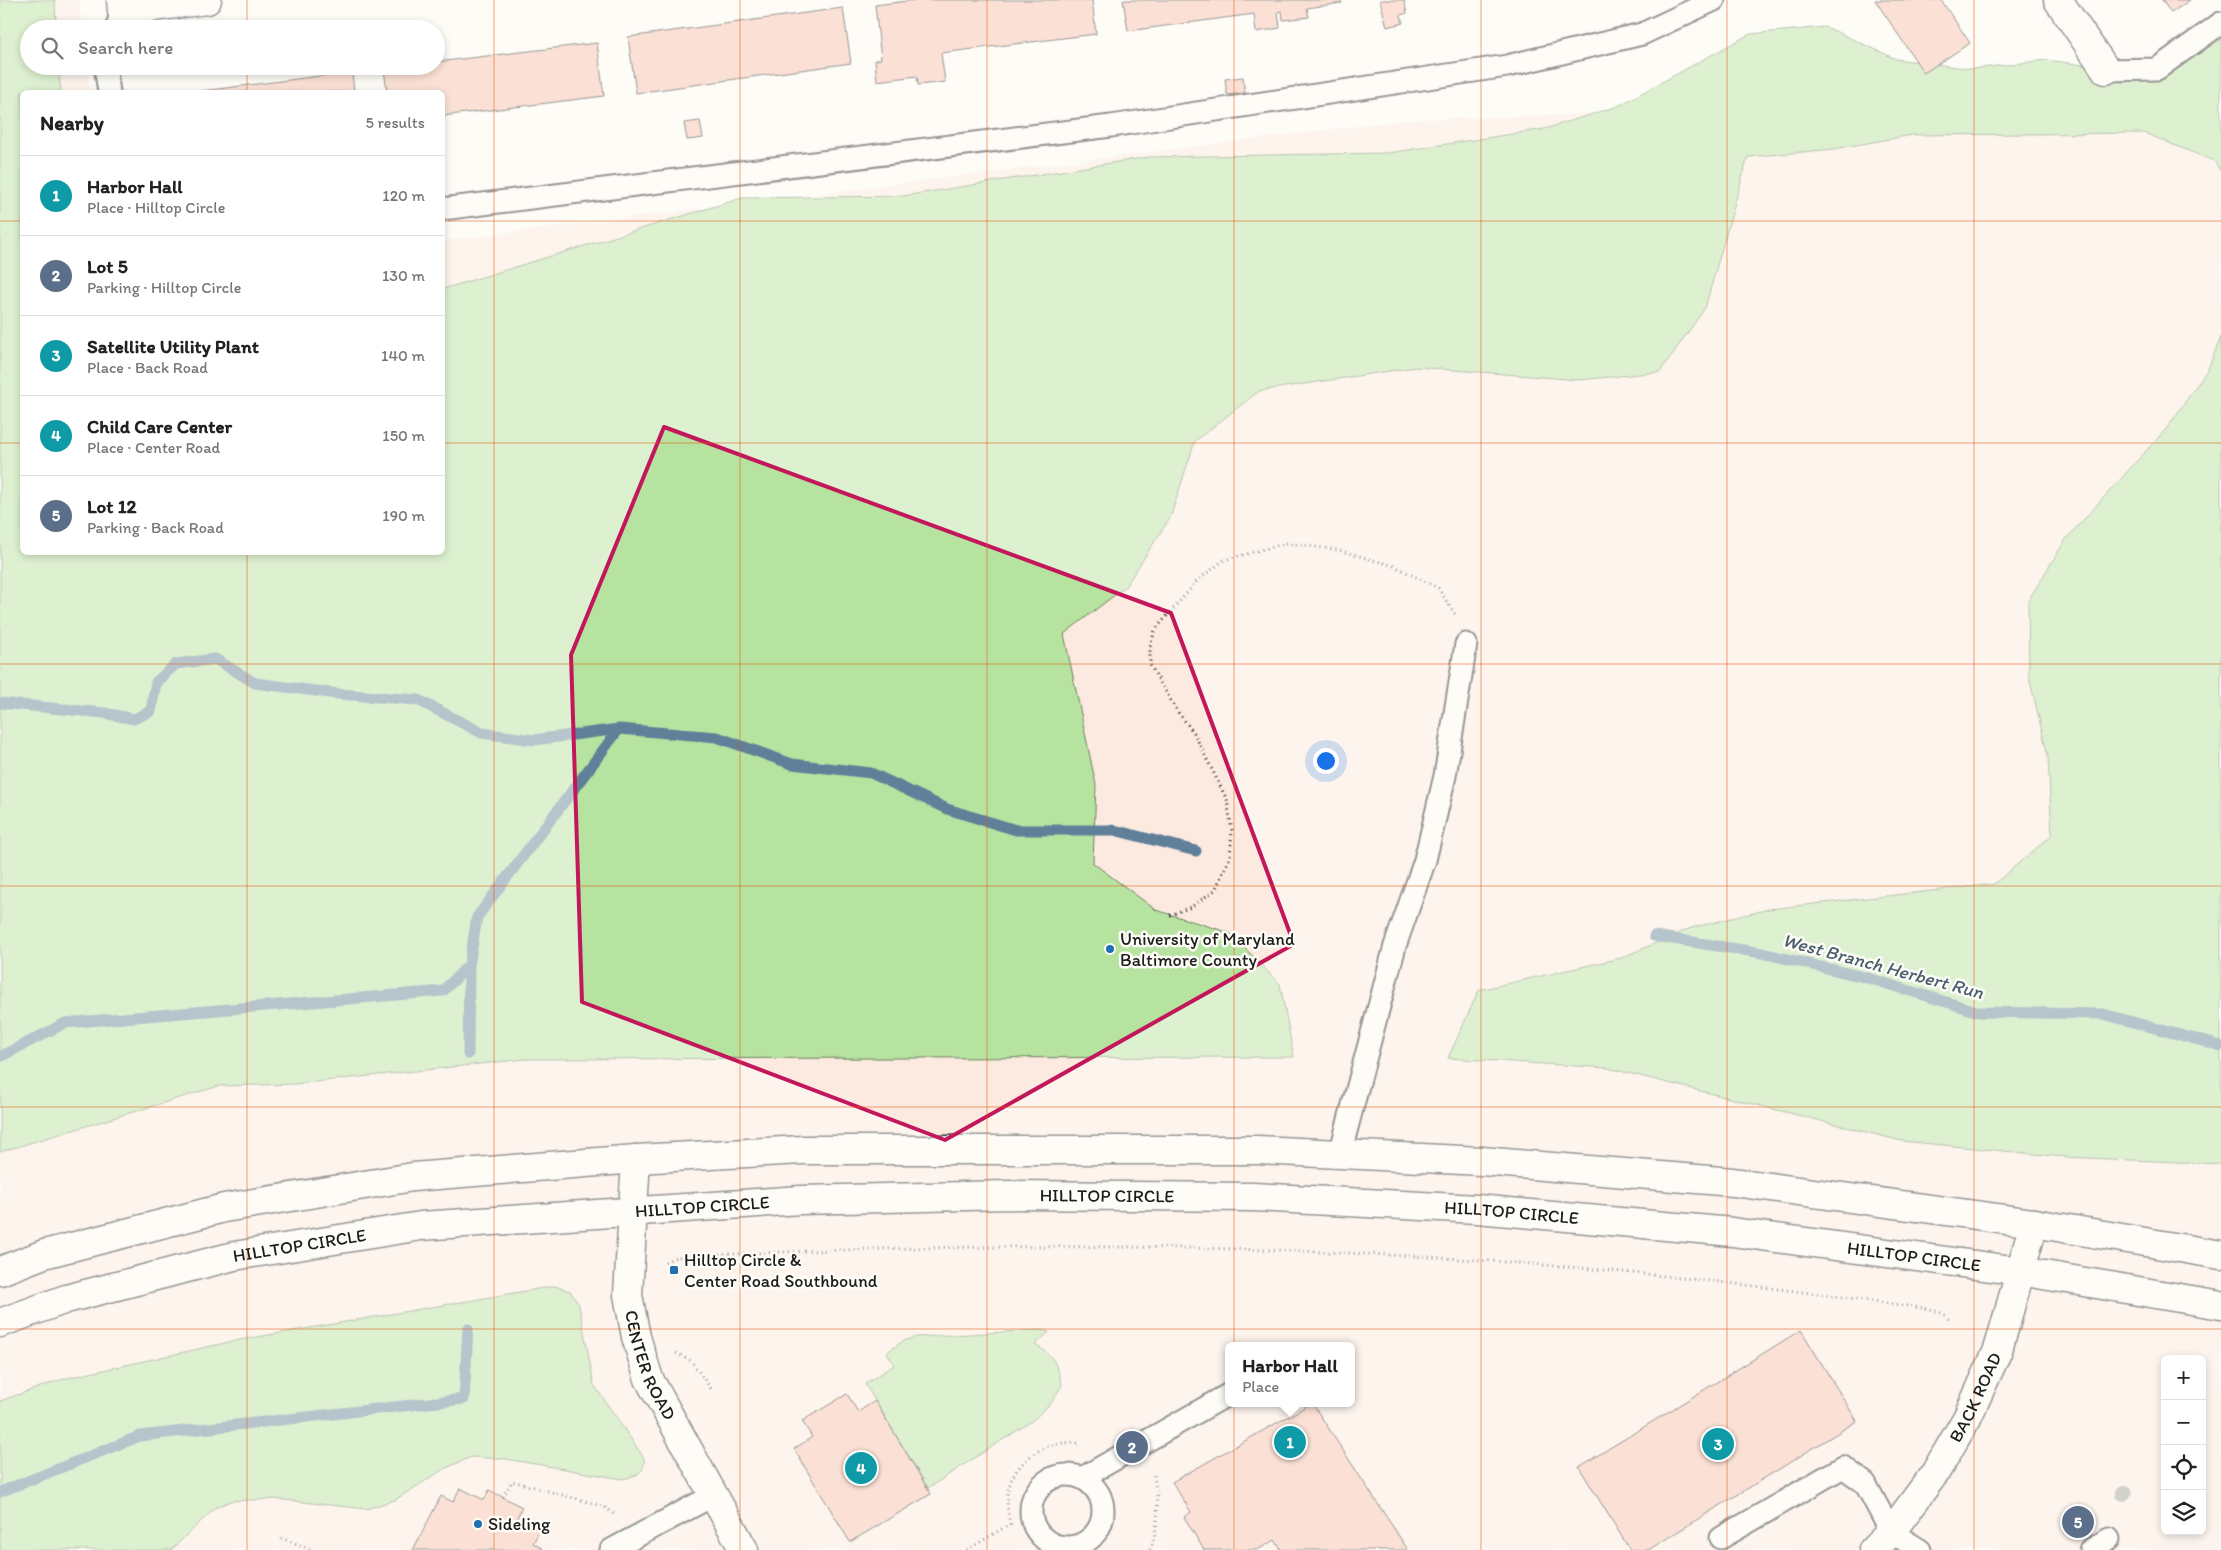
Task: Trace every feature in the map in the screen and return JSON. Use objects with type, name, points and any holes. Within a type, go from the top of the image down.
[{"type":"street","points":[[120,13],[206,0]]},
{"type":"street","points":[[2058,0],[2106,70]]},
{"type":"street","points":[[0,1271],[44,1254],[224,1208],[413,1176],[636,1159],[803,1150],[1258,1150],[1482,1161],[1733,1182],[2034,1223],[2221,1255]]},
{"type":"street","name":"CENTER ROAD","points":[[636,1159],[628,1295],[636,1337],[649,1379],[744,1550]]},
{"type":"street","name":"HILLTOP CIRCLE","points":[[0,1323],[66,1298],[234,1256],[421,1226],[801,1200],[1008,1195],[1253,1197],[1477,1209],[1732,1232],[2020,1271],[2221,1305]]},
{"type":"street","name":"BACK ROAD","points":[[1882,1541],[1936,1473],[1967,1418],[1998,1350],[2034,1223]]},
{"type":"lane","points":[[445,210],[1111,126],[1507,66],[1642,34],[1714,0]]},
{"type":"lane","points":[[2106,70],[2157,69],[2221,23]]},
{"type":"lane","points":[[106,75],[108,90]]},
{"type":"lane","points":[[1340,1154],[1395,946],[1425,860],[1445,776],[1466,644]]},
{"type":"lane","points":[[1082,1478],[1225,1396]]},
{"type":"lane","points":[[1721,1538],[1843,1467],[1865,1482],[1882,1541],[1920,1550]]},
{"type":"lane","points":[[1068,1475],[1082,1478],[1094,1486],[1101,1498],[1103,1512],[1100,1526],[1092,1538],[1080,1545],[1066,1548],[1051,1547],[1040,1536],[1033,1525],[1030,1510],[1034,1497],[1042,1485],[1054,1478],[1068,1475]]},
{"type":"lane","points":[[619,1546],[714,1495]]},
{"type":"lane","points":[[2090,1550],[2109,1540]]},
{"type":"path","points":[[1170,915],[1191,907],[1215,890],[1230,857],[1232,831],[1227,800],[1194,733],[1177,711],[1150,666],[1150,647],[1156,630],[1197,581],[1224,560],[1287,543],[1338,550],[1394,566],[1438,588],[1456,614],[1466,644]]},
{"type":"path","points":[[662,1265],[676,1257],[890,1248],[1186,1247],[1286,1250],[1478,1260],[1688,1278],[1930,1308],[1944,1314],[1950,1321]]},
{"type":"path","points":[[675,1352],[691,1361],[712,1390]]},
{"type":"path","points":[[967,1550],[1010,1524],[1008,1490],[1014,1476],[1029,1457],[1046,1447],[1060,1442],[1083,1445]]},
{"type":"path","points":[[1145,1442],[1159,1506],[1156,1531],[1150,1550]]},
{"type":"path","points":[[503,1497],[512,1481],[603,1506],[621,1519],[619,1546]]},
{"type":"path","points":[[280,1538],[312,1550]]},
{"type":"highlighted area","points":[[664,427],[1171,613],[1294,944],[945,1140],[582,1002],[571,655]]},
{"type":"shaded area","name":"University of Maryland Baltimore County","points":[[0,0],[79,0],[81,20],[20,20],[20,75],[88,75],[90,90],[20,90],[20,555],[445,555],[445,241],[1405,120],[2221,93],[2221,1550],[0,1550]]},
{"type":"green space","points":[[0,0],[55,0],[56,20],[20,20],[20,75],[59,75],[61,90],[20,90],[20,555],[445,555],[445,288],[742,198],[903,196],[1149,157],[1388,153],[1545,129],[1618,106],[1750,34],[1826,27],[1896,59],[1972,69],[2046,60],[2122,70],[2181,66],[2221,39],[2221,172],[2214,161],[2144,133],[1912,135],[1834,149],[1748,157],[1705,308],[1660,372],[1579,380],[1416,367],[1259,391],[1195,441],[1170,518],[1125,587],[1064,634],[1096,785],[1093,863],[1156,910],[1230,933],[1280,984],[1294,1057],[526,1059],[296,1084],[219,1086],[0,1152]]},
{"type":"green space","points":[[2221,337],[2221,1164],[2065,1157],[1902,1141],[1608,1068],[1448,1058],[1479,990],[1621,958],[1691,928],[1769,909],[1994,884],[2052,835],[2048,756],[2029,677],[2028,601],[2066,539],[2167,428],[2208,369]]},
{"type":"green space","points":[[555,1286],[570,1291],[579,1305],[594,1385],[644,1458],[643,1468],[635,1475],[622,1479],[506,1459],[471,1457],[444,1469],[395,1500],[366,1509],[275,1499],[230,1501],[215,1508],[171,1550],[0,1550],[0,1401],[63,1379],[234,1341]]},
{"type":"green space","points":[[1040,1330],[1049,1332],[1035,1345],[1047,1353],[1054,1361],[1062,1385],[1052,1402],[1032,1421],[928,1488],[865,1384],[894,1365],[887,1352],[903,1341],[917,1337]]},
{"type":"building","points":[[916,0],[1092,0],[1096,34],[941,53],[945,82],[918,85],[917,76],[877,81],[875,60],[881,59],[875,5]]},
{"type":"building","points":[[1123,0],[1341,0],[1342,3],[1307,8],[1309,17],[1283,20],[1282,11],[1278,12],[1280,28],[1256,32],[1254,14],[1128,31]]},
{"type":"building","points":[[1380,0],[1404,0],[1407,13],[1401,15],[1403,23],[1387,27]]},
{"type":"building","points":[[1875,0],[1941,0],[1970,43],[1924,73]]},
{"type":"building","points":[[2162,0],[2190,0],[2171,13]]},
{"type":"building","points":[[843,8],[851,63],[636,93],[628,37]]},
{"type":"building","points":[[597,43],[604,96],[445,116],[445,90],[387,90],[385,75],[445,75],[445,61]]},
{"type":"building","points":[[328,75],[352,75],[354,90],[210,90]]},
{"type":"building","points":[[1243,77],[1245,93],[1227,95],[1225,79]]},
{"type":"building","points":[[700,121],[703,138],[687,140],[684,123]]},
{"type":"building","points":[[1801,1330],[1857,1421],[1648,1550],[1630,1550],[1579,1467]]},
{"type":"building","points":[[847,1394],[858,1412],[875,1401],[931,1494],[850,1542],[794,1449],[812,1437],[802,1421]]},
{"type":"building","points":[[1305,1407],[1315,1407],[1408,1550],[1281,1550],[1275,1540],[1257,1550],[1204,1550],[1184,1517],[1191,1512],[1172,1482]]},
{"type":"building","name":"Sideling","points":[[460,1488],[484,1500],[489,1490],[522,1507],[517,1518],[540,1530],[533,1543],[543,1549],[413,1550],[441,1496],[453,1502]]},
{"type":"waterway","name":"West Branch Herbert Run","points":[[0,703],[104,713],[134,719],[151,711],[156,682],[176,664],[215,659],[255,683],[338,694],[418,700],[482,733],[534,740],[619,729],[717,737],[792,764],[871,773],[947,809],[1016,830],[1114,830],[1196,851]]},
{"type":"waterway","points":[[0,1057],[65,1023],[443,991],[469,965],[477,917],[619,729]]},
{"type":"waterway","name":"West Branch Herbert Run","points":[[1654,936],[1762,953],[1868,978],[1979,1012],[2103,1014],[2221,1046]]},
{"type":"waterway","points":[[468,1054],[469,965]]},
{"type":"waterway","points":[[0,1492],[140,1436],[464,1399],[468,1329]]},
{"type":"place","name":"University of Maryland Baltimore County","points":[[1110,949]]},
{"type":"place","name":"Hilltop Circle & Center Road Southbound","points":[[674,1270]]},
{"type":"place","name":"Harbor Hall","points":[[1290,1442]]},
{"type":"place","name":"Satellite Utility Plant","points":[[1718,1444]]},
{"type":"place","name":"Lot 5","points":[[1132,1447]]},
{"type":"place","name":"Child Care Center","points":[[861,1468]]},
{"type":"place","name":"Lot 12","points":[[2078,1522]]},
{"type":"place","name":"Sideling","points":[[478,1524]]}]
